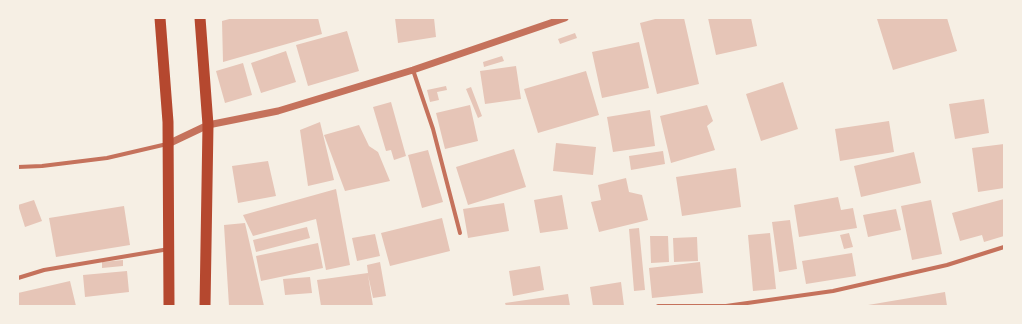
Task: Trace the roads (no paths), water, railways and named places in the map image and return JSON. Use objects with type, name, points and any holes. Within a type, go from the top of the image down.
[{"type":"highway","points":[[160,18],[168,122],[170,248],[169,306]]},
{"type":"highway","points":[[200,18],[208,125],[205,306]]},
{"type":"street","points":[[18,167],[42,166],[107,158],[168,144],[208,125],[278,111],[413,70],[565,18]]},
{"type":"street","points":[[413,70],[433,129],[460,233]]},
{"type":"street","points":[[658,306],[726,306],[833,291],[948,265],[1004,247]]},
{"type":"street","points":[[18,278],[44,270],[170,248]]}]
